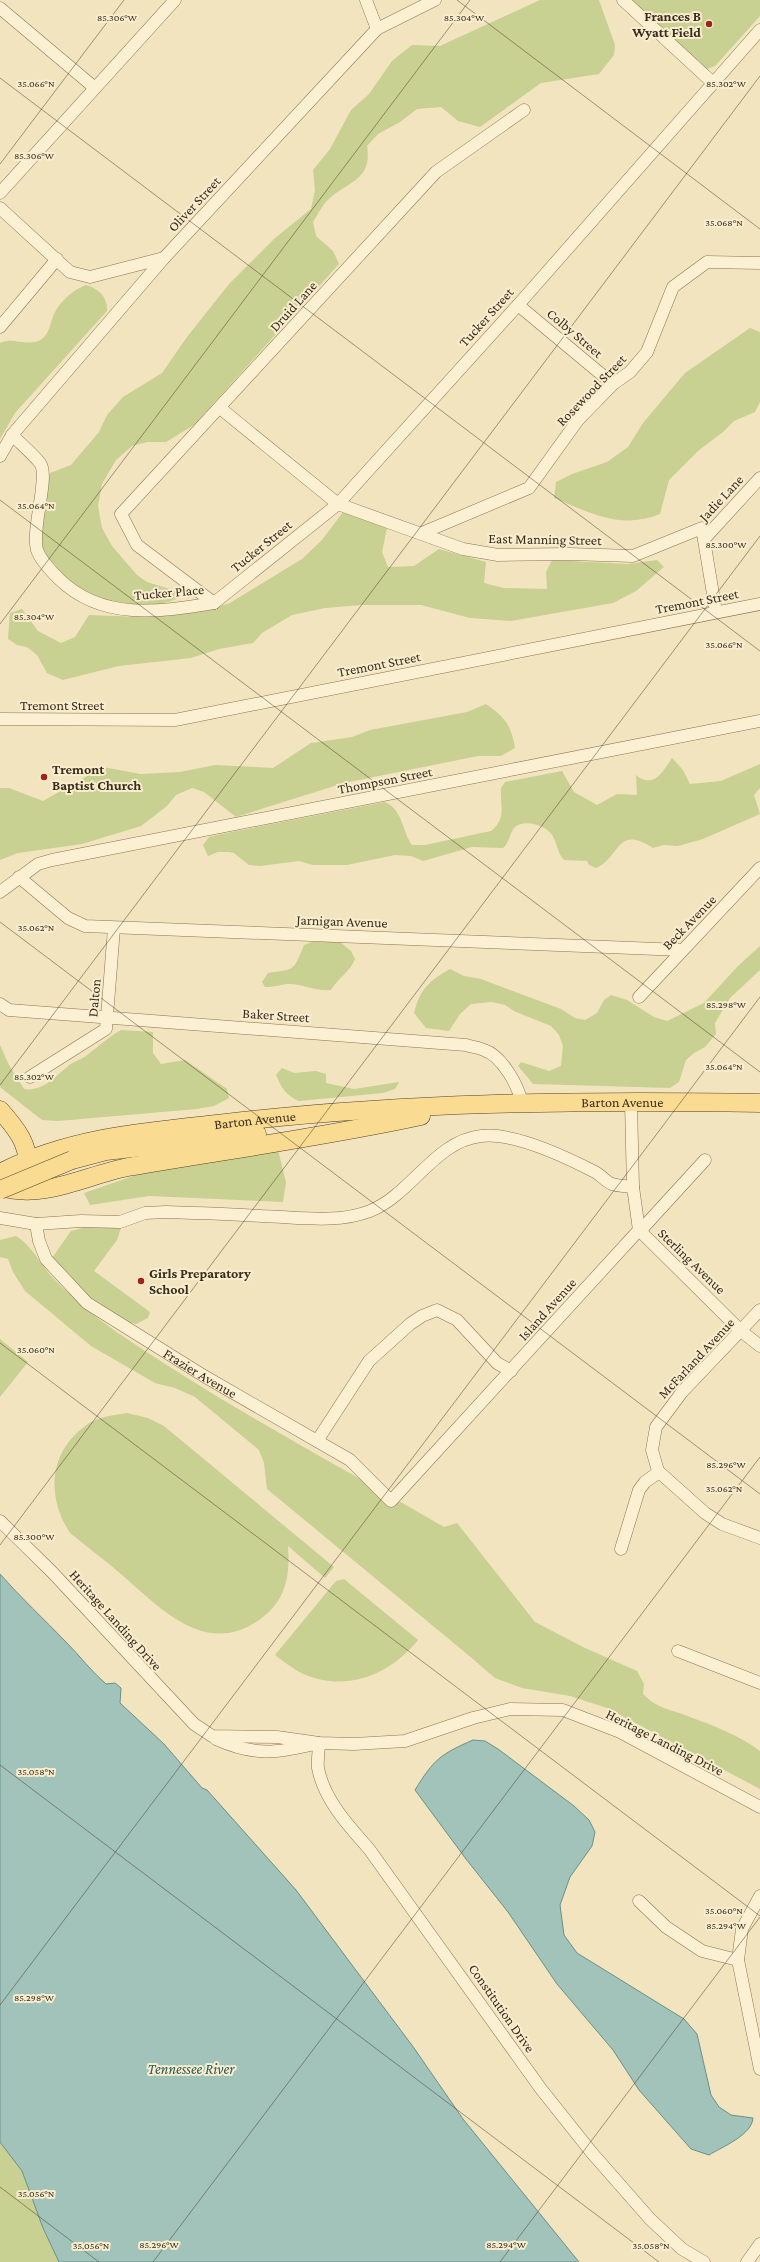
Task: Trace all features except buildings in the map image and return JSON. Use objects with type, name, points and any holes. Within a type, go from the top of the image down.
[{"type":"main road","name":"Barton Avenue","points":[[0,1172],[48,1151],[101,1138],[353,1110],[522,1103],[760,1103]]},
{"type":"main road","name":"Barton Avenue","points":[[0,1190],[72,1160],[106,1151],[426,1115],[484,1105]]},
{"type":"main road","points":[[0,1111],[17,1131],[25,1145],[29,1159],[26,1178]]},
{"type":"main road","points":[[0,1111],[12,1132],[15,1147],[12,1153],[0,1164]]},
{"type":"main road","points":[[0,1186],[7,1189],[55,1188],[115,1170],[333,1134],[426,1115]]},
{"type":"street","points":[[0,193],[175,0]]},
{"type":"street","points":[[366,0],[377,29]]},
{"type":"street","name":"Oliver Street","points":[[0,456],[12,435],[164,258],[377,29],[435,0]]},
{"type":"street","points":[[623,0],[713,83]]},
{"type":"street","points":[[0,8],[95,88]]},
{"type":"street","name":"Tucker Street","points":[[214,603],[338,504],[518,305],[760,30]]},
{"type":"street","name":"Druid Lane","points":[[214,603],[136,545],[121,514],[436,172],[524,110]]},
{"type":"street","points":[[0,208],[70,272],[90,277],[164,258]]},
{"type":"street","points":[[0,327],[56,259]]},
{"type":"street","name":"Rosewood Street","points":[[422,533],[529,488],[578,420],[613,384],[630,372],[647,352],[673,288],[707,262],[760,263]]},
{"type":"street","name":"Colby Street","points":[[518,305],[613,384]]},
{"type":"street","name":"East Manning Street","points":[[220,408],[338,504],[463,549],[498,555],[569,554],[633,556],[702,528],[705,538]]},
{"type":"street","name":"Tucker Place","points":[[12,435],[41,464],[44,480],[36,531],[37,550],[53,572],[72,592],[99,604],[128,611],[170,610],[214,603]]},
{"type":"street","name":"Jadie Lane","points":[[705,538],[760,478]]},
{"type":"street","points":[[705,538],[716,612]]},
{"type":"street","name":"Tremont Street","points":[[0,719],[175,720],[760,604]]},
{"type":"street","name":"Thompson Street","points":[[19,877],[38,864],[52,860],[760,722]]},
{"type":"street","name":"Beck Avenue","points":[[639,997],[760,868]]},
{"type":"street","points":[[0,892],[19,877]]},
{"type":"street","name":"Jarnigan Avenue","points":[[19,877],[48,903],[77,924],[114,928],[682,950]]},
{"type":"street","name":"Dalton","points":[[30,1077],[106,1029],[114,928]]},
{"type":"street","name":"Baker Street","points":[[0,1004],[9,1010],[466,1045],[486,1050],[507,1069],[519,1088],[522,1103]]},
{"type":"street","points":[[632,1103],[633,1187],[639,1230]]},
{"type":"street","points":[[0,1218],[36,1224],[81,1221],[120,1222],[145,1213],[166,1212],[317,1218],[344,1217],[370,1211],[387,1201],[447,1150],[469,1138],[482,1135],[502,1137],[551,1150],[597,1173],[612,1184],[633,1187]]},
{"type":"street","name":"Island Avenue","points":[[391,1501],[705,1160]]},
{"type":"street","name":"Frazier Avenue","points":[[36,1224],[39,1241],[46,1259],[87,1303],[204,1376],[350,1460],[391,1501]]},
{"type":"street","name":"Sterling Avenue","points":[[639,1230],[741,1331],[760,1346]]},
{"type":"street","points":[[317,1441],[369,1361],[410,1324],[437,1310],[457,1320],[497,1363],[511,1371]]},
{"type":"street","name":"McFarland Avenue","points":[[659,1472],[652,1450],[656,1427],[682,1392],[760,1310]]},
{"type":"street","points":[[621,1549],[639,1490],[645,1482],[659,1472],[705,1512],[722,1524],[760,1538]]},
{"type":"street","name":"Heritage Landing Drive","points":[[0,1521],[52,1572],[194,1724],[212,1736],[277,1737],[319,1743],[405,1741],[473,1718],[510,1709],[563,1710],[620,1732],[760,1808]]},
{"type":"street","points":[[678,1651],[760,1682]]},
{"type":"street","name":"Constitution Drive","points":[[319,1743],[318,1767],[324,1788],[345,1822],[369,1849],[541,2089],[592,2153],[650,2219],[682,2249],[704,2262]]},
{"type":"street","points":[[760,1896],[742,1929],[738,1960],[760,2070]]},
{"type":"street","points":[[639,1901],[666,1927],[702,1951],[738,1960]]},
{"type":"street","points":[[747,2262],[760,2244]]},
{"type":"green space","points":[[540,0],[599,0],[615,45],[614,55],[599,74],[541,83],[480,127],[458,121],[441,107],[417,109],[400,122],[378,134],[367,146],[368,158],[366,167],[361,174],[325,203],[313,222],[316,236],[333,251],[339,264],[194,425],[166,442],[147,442],[132,446],[116,460],[102,484],[98,506],[102,528],[112,546],[137,575],[147,582],[186,594],[170,601],[152,605],[134,606],[116,603],[98,597],[82,589],[67,578],[47,557],[42,548],[41,520],[50,473],[71,465],[99,432],[107,415],[123,397],[162,373],[187,337],[229,284],[275,238],[311,209],[315,190],[313,170],[330,149],[351,110],[369,94],[392,61],[412,45],[440,46]]},
{"type":"green space","points":[[631,0],[760,0],[760,16],[715,66],[707,69]]},
{"type":"green space","points":[[86,285],[94,288],[104,297],[107,311],[15,413],[0,439],[0,343],[5,341],[32,342],[45,337],[54,314],[63,300]]},
{"type":"green space","points":[[750,328],[760,332],[760,402],[755,412],[734,421],[723,432],[698,451],[669,480],[660,514],[645,519],[619,520],[593,514],[554,498],[556,482],[572,474],[607,462],[628,447],[643,423],[685,373]]},
{"type":"green space","points":[[343,512],[387,528],[382,552],[388,567],[414,566],[439,549],[486,562],[484,583],[504,588],[547,589],[546,572],[552,560],[628,564],[657,560],[664,567],[636,591],[613,603],[511,621],[470,618],[421,605],[362,605],[325,608],[292,615],[262,633],[253,643],[219,649],[191,658],[119,666],[63,680],[47,673],[37,655],[27,647],[17,645],[8,639],[10,613],[22,609],[38,631],[61,643],[75,637],[89,615],[142,617],[183,614],[228,604],[302,559],[322,540]]},
{"type":"green space","points":[[486,704],[498,713],[506,722],[511,733],[515,748],[501,756],[478,756],[344,783],[236,817],[204,792],[192,788],[176,795],[167,806],[141,826],[82,844],[18,853],[0,860],[0,788],[9,788],[43,801],[103,767],[141,774],[180,772],[215,765],[273,768],[311,743],[352,737],[370,730],[467,712]]},
{"type":"green space","points":[[672,758],[683,770],[690,784],[721,781],[760,764],[760,788],[754,795],[760,814],[703,839],[678,846],[664,845],[653,848],[632,839],[625,841],[604,863],[596,868],[589,865],[587,861],[564,860],[554,838],[546,829],[527,823],[518,825],[513,829],[506,845],[503,848],[472,847],[423,861],[411,856],[395,855],[347,865],[313,865],[299,861],[260,866],[249,865],[234,853],[218,852],[208,856],[203,845],[209,837],[221,834],[385,802],[399,815],[412,845],[425,845],[491,831],[501,817],[501,788],[505,782],[562,771],[574,792],[597,805],[617,794],[637,795],[636,775],[642,779],[653,780],[661,773]]},
{"type":"green space","points":[[312,942],[340,942],[351,951],[355,959],[350,968],[331,990],[320,990],[293,984],[265,987],[262,982],[268,973],[292,968],[298,960],[304,945]]},
{"type":"green space","points":[[760,946],[760,970],[730,998],[715,1023],[716,1034],[705,1047],[694,1053],[686,1060],[679,1082],[670,1088],[533,1084],[518,1066],[521,1062],[549,1071],[561,1066],[563,1046],[559,1035],[551,1026],[516,1012],[505,1005],[492,1002],[471,1004],[460,1014],[449,1031],[426,1028],[414,1013],[419,998],[426,986],[450,969],[464,976],[481,979],[561,1009],[575,1018],[585,1020],[597,1013],[604,1000],[611,995],[627,1000],[654,1017],[667,1021],[704,1003],[738,966]]},
{"type":"green space","points":[[121,1030],[153,1032],[153,1053],[161,1064],[185,1060],[227,1089],[229,1098],[214,1106],[197,1109],[58,1121],[42,1120],[0,1087],[0,1045],[9,1065],[24,1089],[31,1089],[48,1083],[69,1065],[86,1056]]},
{"type":"green space","points":[[282,1068],[294,1073],[316,1071],[326,1074],[326,1083],[354,1089],[399,1082],[395,1089],[383,1093],[299,1101],[284,1091],[276,1075]]},
{"type":"green space","points":[[278,1150],[286,1182],[283,1202],[149,1196],[90,1205],[84,1193],[142,1173]]},
{"type":"green space","points":[[122,1225],[117,1240],[94,1271],[150,1312],[148,1318],[136,1324],[112,1314],[101,1306],[80,1288],[52,1258],[71,1231],[86,1227]]},
{"type":"green space","points":[[16,1236],[27,1244],[51,1276],[75,1299],[109,1327],[157,1359],[279,1433],[444,1527],[457,1523],[535,1622],[585,1648],[637,1671],[644,1684],[643,1694],[654,1703],[726,1731],[744,1740],[760,1751],[760,1789],[607,1708],[570,1696],[522,1688],[495,1678],[267,1489],[264,1463],[259,1450],[195,1397],[175,1388],[155,1383],[91,1346],[25,1291],[13,1272],[8,1259],[0,1257],[0,1240]]},
{"type":"green space","points":[[0,1339],[28,1362],[0,1397]]},
{"type":"green space","points":[[127,1413],[148,1418],[164,1426],[334,1567],[325,1578],[288,1546],[287,1576],[282,1594],[271,1610],[263,1617],[243,1629],[224,1634],[205,1632],[187,1625],[170,1615],[116,1569],[70,1533],[58,1507],[55,1493],[57,1466],[61,1454],[69,1442],[79,1431],[91,1422],[104,1417]]},
{"type":"green space","points":[[344,1579],[418,1640],[394,1663],[380,1672],[365,1678],[350,1681],[317,1679],[301,1673],[275,1655],[336,1581]]},
{"type":"green space","points":[[0,2142],[22,2171],[43,2228],[59,2262],[0,2262]]},
{"type":"water","name":"Tennessee River","points":[[0,1574],[71,1647],[90,1669],[106,1684],[115,1683],[121,1688],[120,1703],[164,1744],[202,1788],[207,1790],[296,1890],[414,2048],[463,2119],[579,2262],[59,2262],[43,2228],[22,2171],[0,2142]]},
{"type":"water","points":[[473,1740],[485,1741],[498,1749],[574,1806],[589,1820],[595,1832],[592,1846],[570,1877],[560,1905],[564,1935],[577,1953],[684,2019],[697,2034],[711,2095],[719,2107],[731,2115],[753,2118],[748,2130],[736,2140],[709,2155],[691,2149],[639,2090],[613,2050],[557,1984],[508,1912],[466,1859],[415,1790],[433,1764],[453,1749]]},
{"type":"place","name":"Frances B Wyatt Field","points":[[709,24]]},
{"type":"place","name":"Tremont Baptist Church","points":[[44,777]]},
{"type":"place","name":"Girls Preparatory School","points":[[141,1281]]}]
